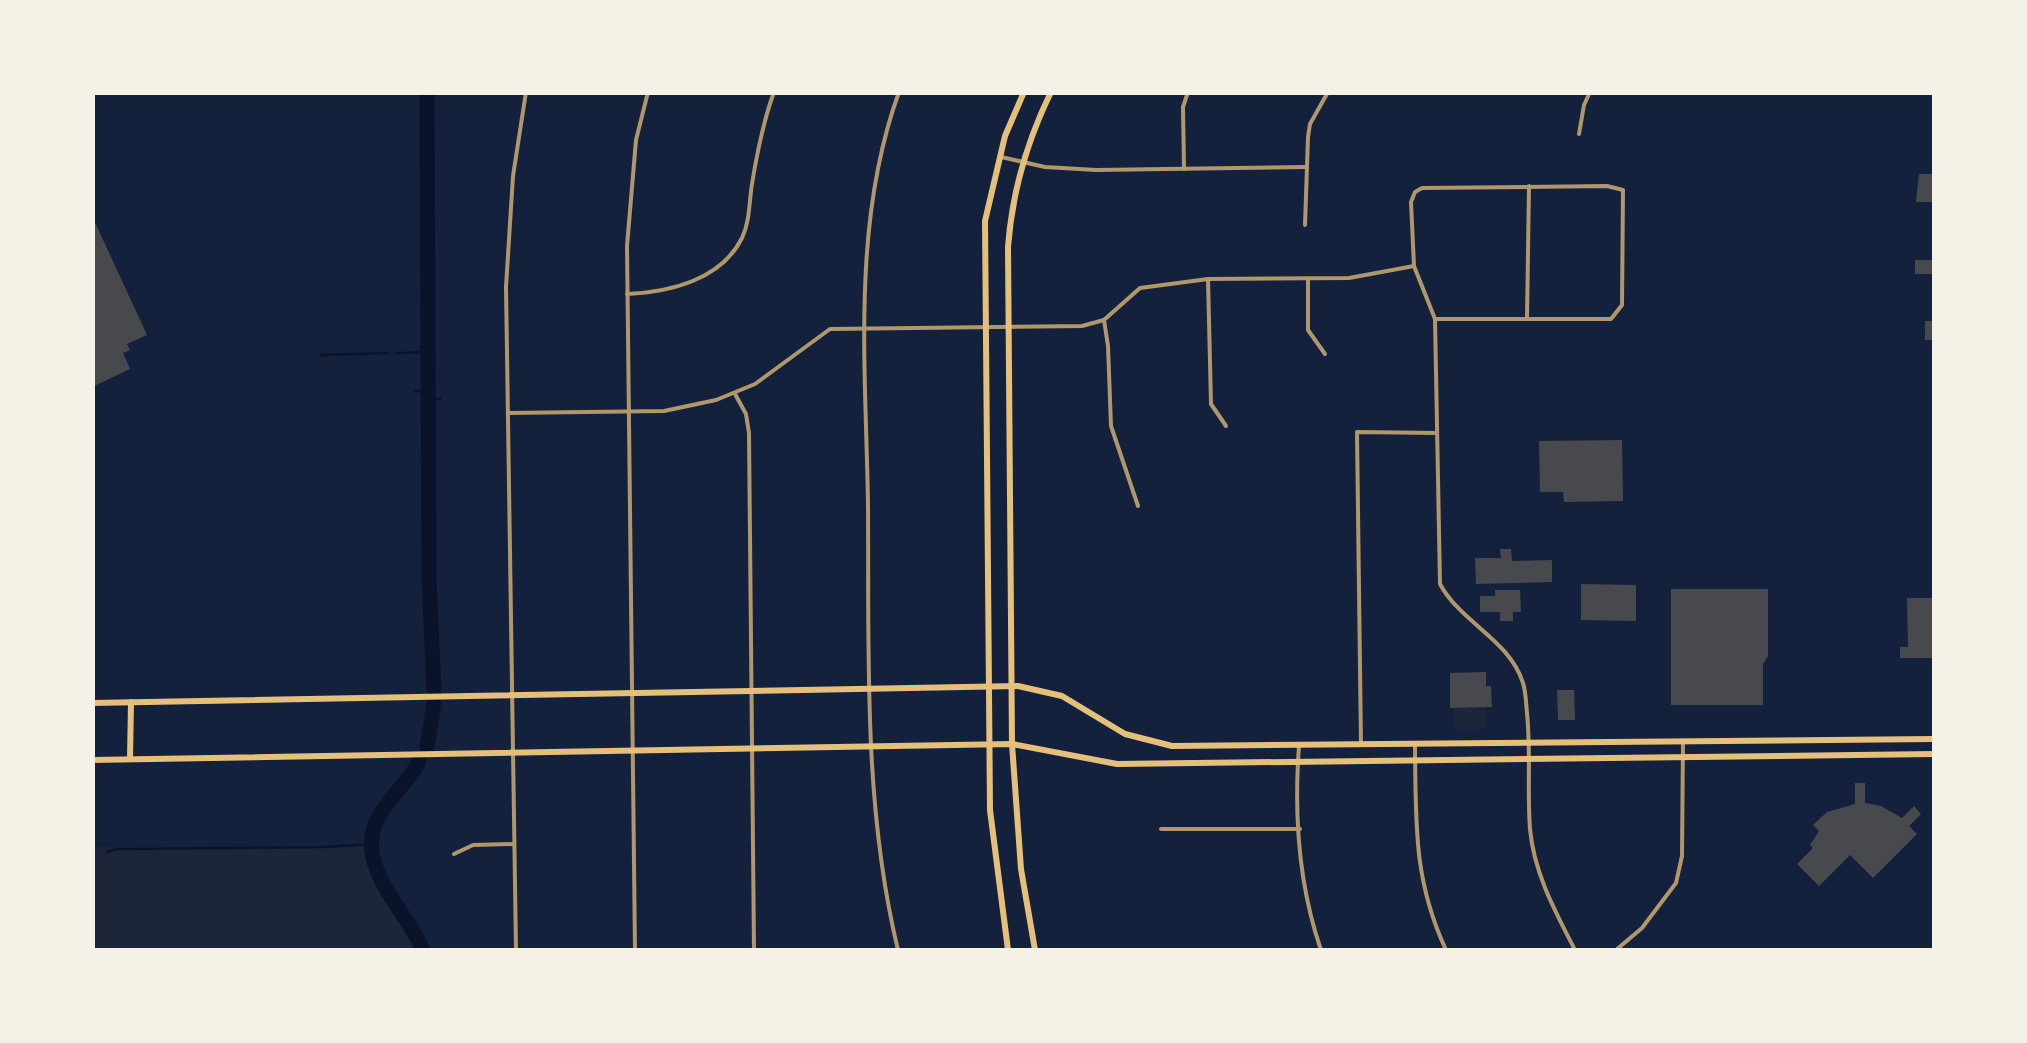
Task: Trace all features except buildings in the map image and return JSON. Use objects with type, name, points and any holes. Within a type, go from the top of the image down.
[{"type":"main road","points":[[1008,950],[994,854],[989,744],[986,220],[1000,157],[1024,92]]},
{"type":"main road","points":[[1034,950],[1020,869],[1012,744],[1007,328],[1010,215],[1024,162],[1051,92]]},
{"type":"main road","points":[[92,703],[1030,687],[1062,696],[1125,734],[1162,744],[1934,739]]},
{"type":"main road","points":[[130,759],[131,702]]},
{"type":"main road","points":[[1782,740],[1782,756]]},
{"type":"main road","points":[[92,760],[989,744],[1012,744],[1117,764],[1934,754]]},
{"type":"street","points":[[516,950],[508,230],[526,92]]},
{"type":"street","points":[[635,950],[628,294],[630,197],[636,140],[648,92]]},
{"type":"street","points":[[628,294],[682,286],[717,266],[735,248],[746,225],[756,154],[774,92]]},
{"type":"street","points":[[898,950],[880,857],[872,746],[866,329],[873,186],[899,92]]},
{"type":"street","points":[[1184,169],[1183,107],[1188,92]]},
{"type":"street","points":[[1305,225],[1310,124],[1328,92]]},
{"type":"street","points":[[1579,134],[1590,92]]},
{"type":"street","points":[[1000,157],[1060,169],[1306,167]]},
{"type":"street","points":[[1526,319],[1530,186]]},
{"type":"street","points":[[1435,319],[1611,320],[1622,306],[1623,190],[1607,186],[1422,188],[1415,192],[1411,202],[1414,266],[1435,319],[1440,584],[1447,597],[1507,654],[1524,683],[1533,854],[1575,950]]},
{"type":"street","points":[[508,413],[681,409],[735,394],[776,370],[830,330],[1082,326],[1104,320],[1140,288],[1208,279],[1349,278],[1414,266]]},
{"type":"street","points":[[1308,278],[1308,330],[1325,354]]},
{"type":"street","points":[[1208,279],[1211,404],[1226,426]]},
{"type":"street","points":[[1104,320],[1110,426],[1138,506]]},
{"type":"street","points":[[735,394],[746,414],[749,432],[754,950]]},
{"type":"street","points":[[1362,745],[1357,432],[1437,433]]},
{"type":"street","points":[[1616,950],[1642,928],[1676,883],[1682,856],[1682,742]]},
{"type":"street","points":[[1414,745],[1417,861],[1430,914],[1446,950]]},
{"type":"street","points":[[1300,746],[1300,829],[1307,900],[1321,950]]},
{"type":"street","points":[[1160,829],[1300,829]]},
{"type":"street","points":[[454,854],[473,845],[514,844]]},
{"type":"shaded area","points":[[1486,707],[1486,729],[1454,730],[1454,708]]},
{"type":"shaded area","points":[[93,847],[376,847],[384,882],[427,950],[93,950]]},
{"type":"waterway","points":[[427,92],[429,581],[434,689]]},
{"type":"waterway","points":[[397,353],[428,352]]},
{"type":"waterway","points":[[321,355],[388,353]]},
{"type":"waterway","points":[[415,391],[428,391]]},
{"type":"waterway","points":[[429,400],[440,399]]},
{"type":"waterway","points":[[427,747],[434,704]]},
{"type":"waterway","points":[[419,762],[381,813],[373,831],[372,849],[383,884],[423,950]]},
{"type":"waterway","points":[[107,852],[371,844]]}]
